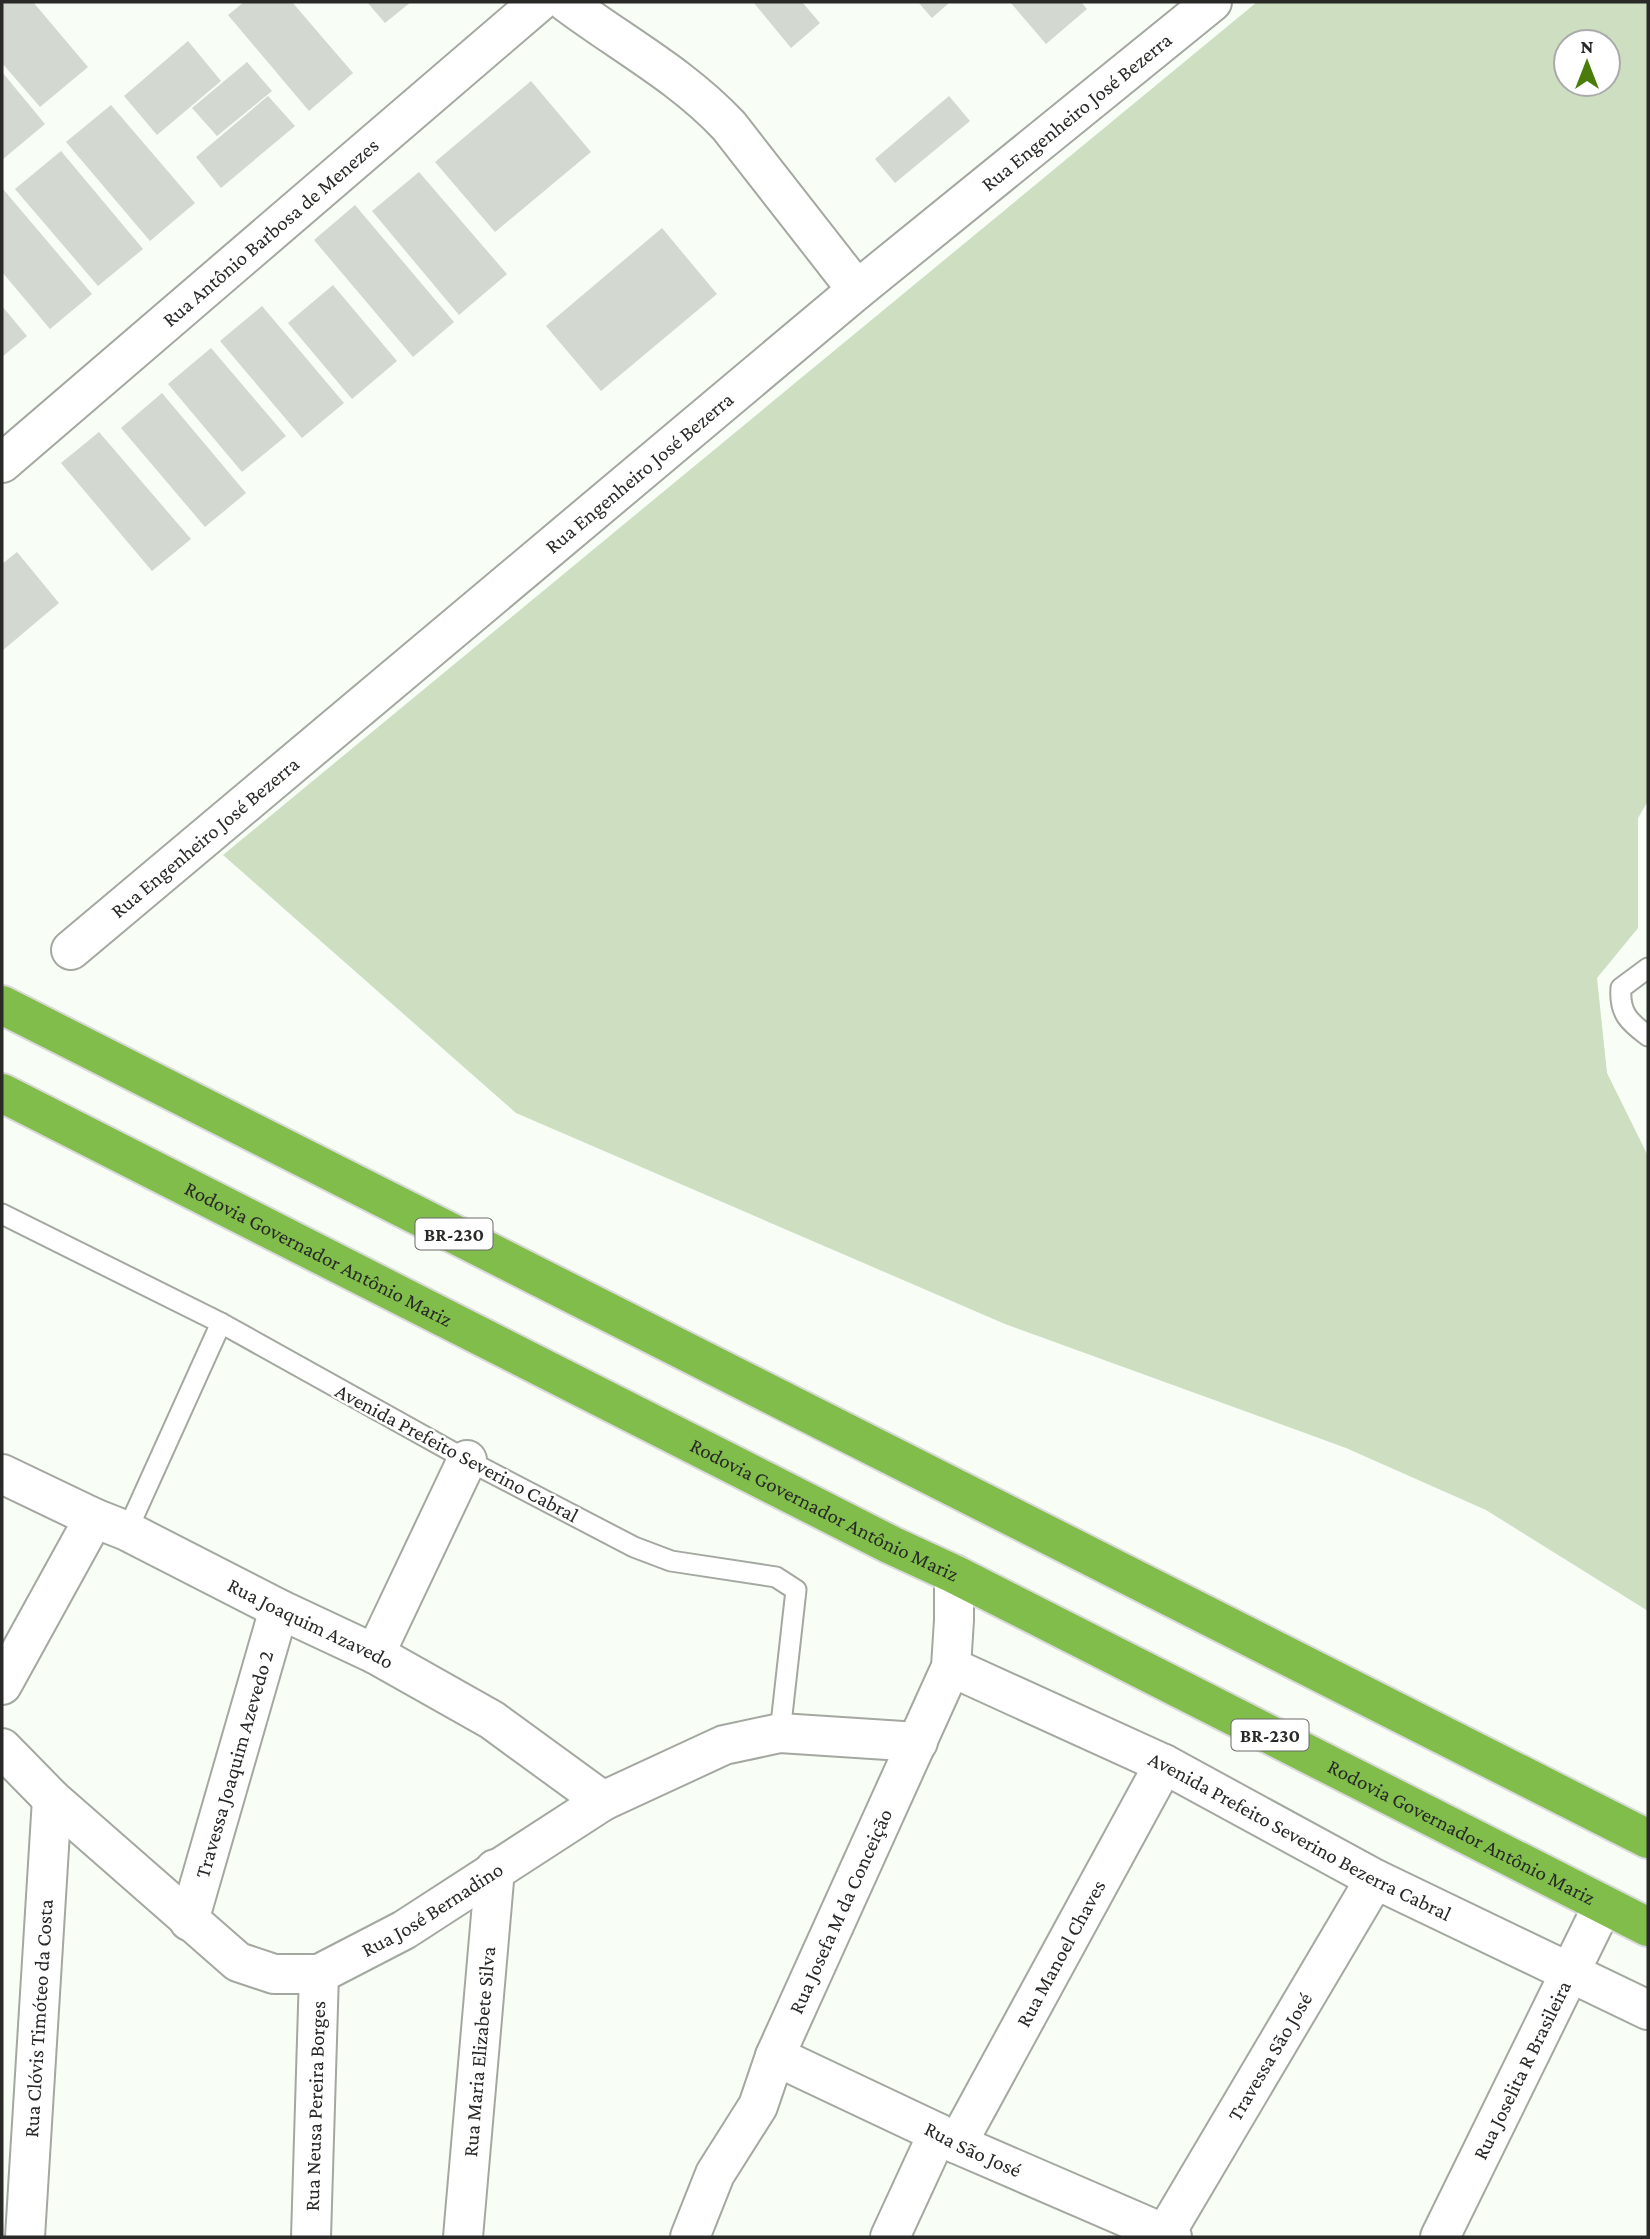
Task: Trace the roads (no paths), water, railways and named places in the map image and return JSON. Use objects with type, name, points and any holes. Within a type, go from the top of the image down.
[{"type":"highway","name":"BR-230","points":[[2,1005],[1648,1839]]},
{"type":"highway","name":"Rodovia Governador Antônio Mariz","points":[[2,1093],[1648,1927]]},
{"type":"street","name":"Rua Antônio Barbosa de Menezes","points":[[2,463],[539,2]]},
{"type":"street","points":[[566,2],[661,66],[706,101],[729,126],[857,290]]},
{"type":"street","name":"Rua Engenheiro José Bezerra","points":[[71,950],[857,290],[1212,2]]},
{"type":"street","points":[[375,1654],[467,1460]]},
{"type":"street","name":"Rua Joaquim Azavedo","points":[[2,1474],[375,1654],[492,1720],[603,1801]]},
{"type":"street","points":[[2,1685],[110,1525]]},
{"type":"street","name":"Rua Josefa M da Conceição","points":[[690,2237],[715,2174],[758,2106],[775,2056],[951,1667],[954,1574]]},
{"type":"street","name":"Travessa Joaquim Azevedo 2","points":[[189,1921],[279,1609]]},
{"type":"street","name":"Avenida Prefeito Severino Bezerra Cabral","points":[[951,1667],[1164,1764],[1375,1880],[1648,2010]]},
{"type":"street","name":"Rua José Bernadino","points":[[2,1748],[52,1799],[239,1962],[274,1974],[319,1974],[404,1930],[603,1801],[724,1745],[780,1733],[918,1742]]},
{"type":"street","name":"Rua Manoel Chaves","points":[[890,2237],[1164,1764]]},
{"type":"street","name":"Rua Clóvis Timóteo da Costa","points":[[25,2237],[52,1799]]},
{"type":"street","name":"Rua Maria Elizabete Silva","points":[[463,2237],[495,1869]]},
{"type":"street","name":"Travessa São José","points":[[1168,2236],[1375,1880]]},
{"type":"street","name":"Rua Joselita R Brasileira","points":[[1440,2237],[1603,1905]]},
{"type":"street","name":"Rua Neusa Pereira Borges","points":[[311,2237],[319,1974]]},
{"type":"street","name":"Rua São José","points":[[775,2056],[947,2139],[1168,2236]]},
{"type":"lane","points":[[1648,968],[1621,988],[1620,1001],[1632,1025],[1648,1036]]},
{"type":"lane","name":"Avenida Prefeito Severino Cabral","points":[[2,1214],[221,1323],[467,1460],[634,1547],[671,1562],[776,1577],[796,1590],[780,1733]]},
{"type":"lane","points":[[110,1525],[221,1323]]}]
